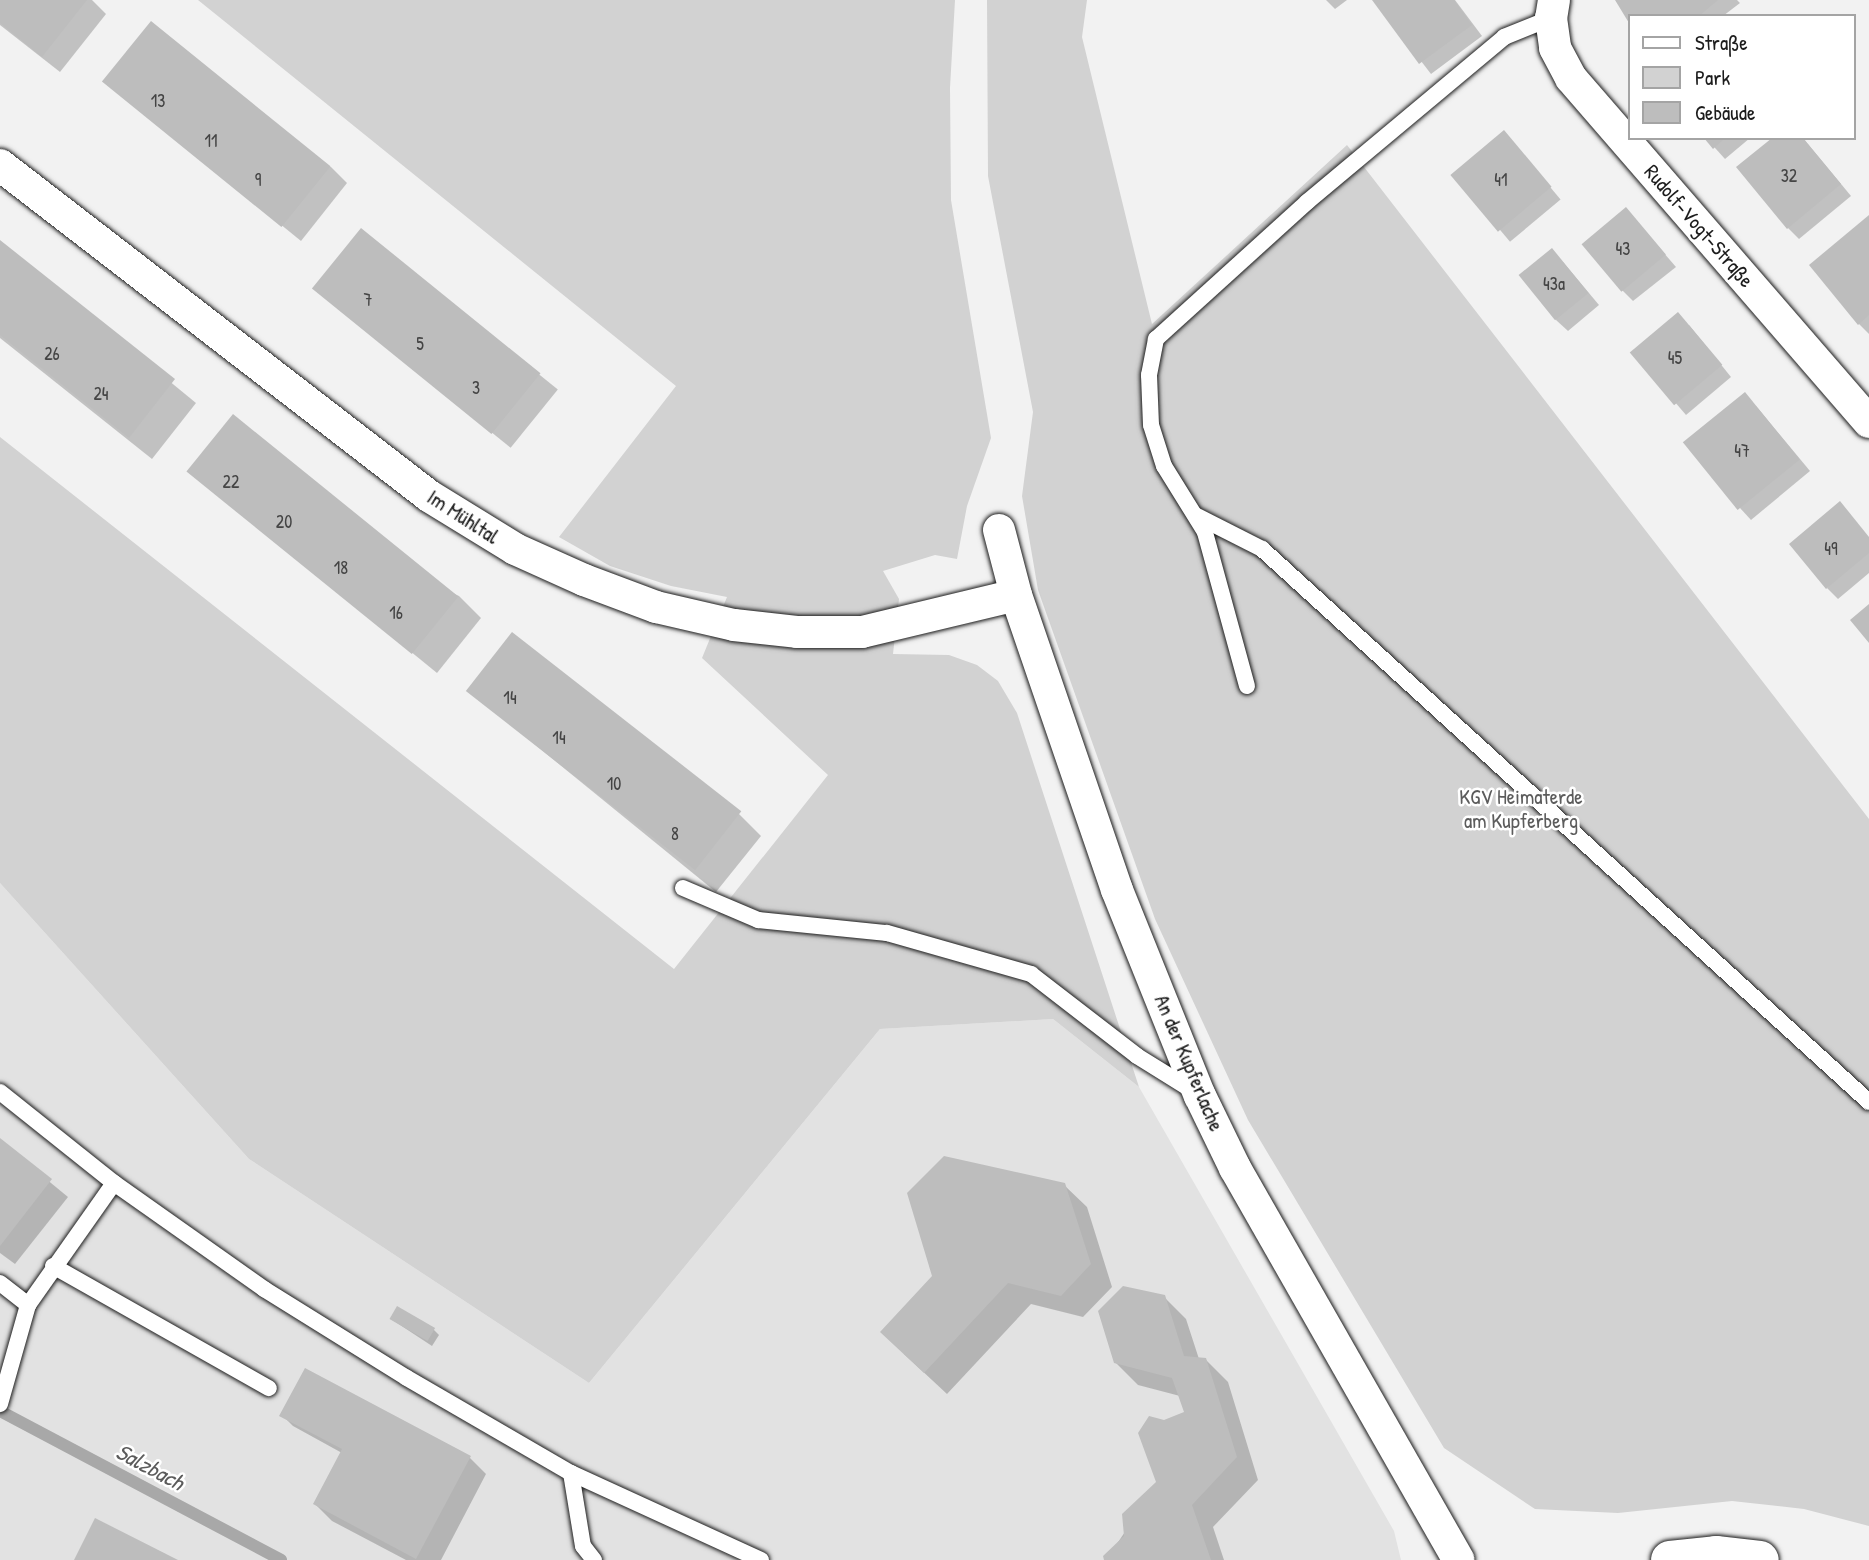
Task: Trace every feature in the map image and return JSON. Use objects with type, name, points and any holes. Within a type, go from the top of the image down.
[{"type":"main road","points":[[1670,1560],[1716,1555],[1760,1560]]},
{"type":"street","name":"Rudolf-Vogt-Straße","points":[[1544,6],[1555,48],[1571,78],[1869,422]]},
{"type":"street","name":"Im Mühltal","points":[[0,165],[438,502],[515,550],[584,580],[656,607],[734,625],[797,632],[862,632],[1016,595]]},
{"type":"street","name":"An der Kupferlache","points":[[999,530],[1016,595],[1117,890],[1200,1096],[1242,1180],[1459,1560]]},
{"type":"lane","points":[[1247,686],[1197,516],[1164,466],[1151,425],[1150,375],[1156,339],[1307,202],[1544,6]]},
{"type":"lane","points":[[1197,516],[1262,549],[1869,1102]]},
{"type":"lane","points":[[682,888],[758,920],[887,933],[1031,974],[1138,1056],[1200,1096]]},
{"type":"lane","points":[[0,1092],[114,1184],[264,1289],[571,1473],[761,1560]]},
{"type":"lane","points":[[0,1404],[27,1305],[114,1184]]},
{"type":"lane","points":[[53,1266],[269,1388]]},
{"type":"lane","points":[[0,1283],[27,1305]]},
{"type":"lane","points":[[571,1473],[583,1546],[594,1560]]},
{"type":"shaded area","points":[[0,883],[249,1159],[589,1383],[880,1029],[1053,1019],[1139,1087],[1394,1531],[1401,1560],[0,1560]]},
{"type":"green space","points":[[198,0],[955,0],[950,88],[951,200],[991,438],[967,506],[957,559],[935,555],[883,571],[899,599],[893,654],[949,655],[977,665],[998,681],[1017,713],[1139,1087],[1053,1019],[880,1029],[589,1383],[249,1159],[0,883],[0,437],[674,969],[828,775],[702,658],[727,597],[671,586],[610,566],[559,537],[676,386]]},
{"type":"green space","name":"KGV Heimaterde am Kupferberg","points":[[987,0],[1087,0],[1082,37],[1152,324],[1347,145],[1869,819],[1869,1526],[1804,1509],[1732,1501],[1618,1513],[1535,1509],[1444,1448],[1248,1120],[1155,919],[1038,590],[1022,496],[1033,412],[988,176]]},
{"type":"building","points":[[0,0],[87,0],[42,57],[0,23]]},
{"type":"building","points":[[1372,0],[1454,0],[1472,25],[1419,64]]},
{"type":"building","points":[[1615,0],[1718,0],[1701,14],[1628,14],[1628,21]]},
{"type":"building","points":[[151,21],[331,166],[281,227],[102,82]]},
{"type":"building","points":[[1504,130],[1552,187],[1498,232],[1450,175]]},
{"type":"building","points":[[1706,140],[1723,140],[1713,149]]},
{"type":"building","points":[[1770,140],[1805,140],[1841,184],[1787,229],[1736,167]]},
{"type":"building","points":[[1626,207],[1666,254],[1621,292],[1582,244]]},
{"type":"building","points":[[1869,215],[1869,315],[1858,325],[1809,265]]},
{"type":"building","points":[[361,228],[541,373],[491,434],[312,289]]},
{"type":"building","points":[[0,240],[175,379],[129,438],[0,335]]},
{"type":"building","points":[[1552,248],[1589,293],[1555,320],[1519,275]]},
{"type":"building","points":[[1678,312],[1722,365],[1674,405],[1630,352]]},
{"type":"building","points":[[1745,392],[1800,460],[1738,510],[1683,442]]},
{"type":"building","points":[[233,414],[458,597],[412,654],[186,472]]},
{"type":"building","points":[[1840,501],[1869,537],[1869,553],[1826,589],[1789,544]]},
{"type":"building","points":[[1869,604],[1869,643],[1850,620]]},
{"type":"building","points":[[512,632],[741,811],[695,870],[466,691]]},
{"type":"building","points":[[0,1138],[52,1179],[0,1246]]},
{"type":"building","points":[[944,1156],[1065,1183],[1091,1264],[1061,1296],[1008,1283],[924,1373],[880,1332],[932,1276],[907,1193]]},
{"type":"building","points":[[1123,1286],[1165,1295],[1184,1356],[1206,1358],[1237,1457],[1192,1505],[1211,1560],[1104,1560],[1103,1556],[1124,1536],[1122,1514],[1156,1482],[1138,1433],[1149,1416],[1164,1420],[1184,1412],[1172,1378],[1114,1363],[1098,1311]]},
{"type":"building","points":[[397,1306],[435,1328],[428,1341],[390,1319]]},
{"type":"building","points":[[305,1368],[471,1456],[416,1559],[313,1504],[342,1449],[279,1416]]},
{"type":"building","points":[[95,1518],[178,1560],[74,1560]]},
{"type":"waterway","name":"Salzbach","points":[[0,1411],[281,1560]]}]
